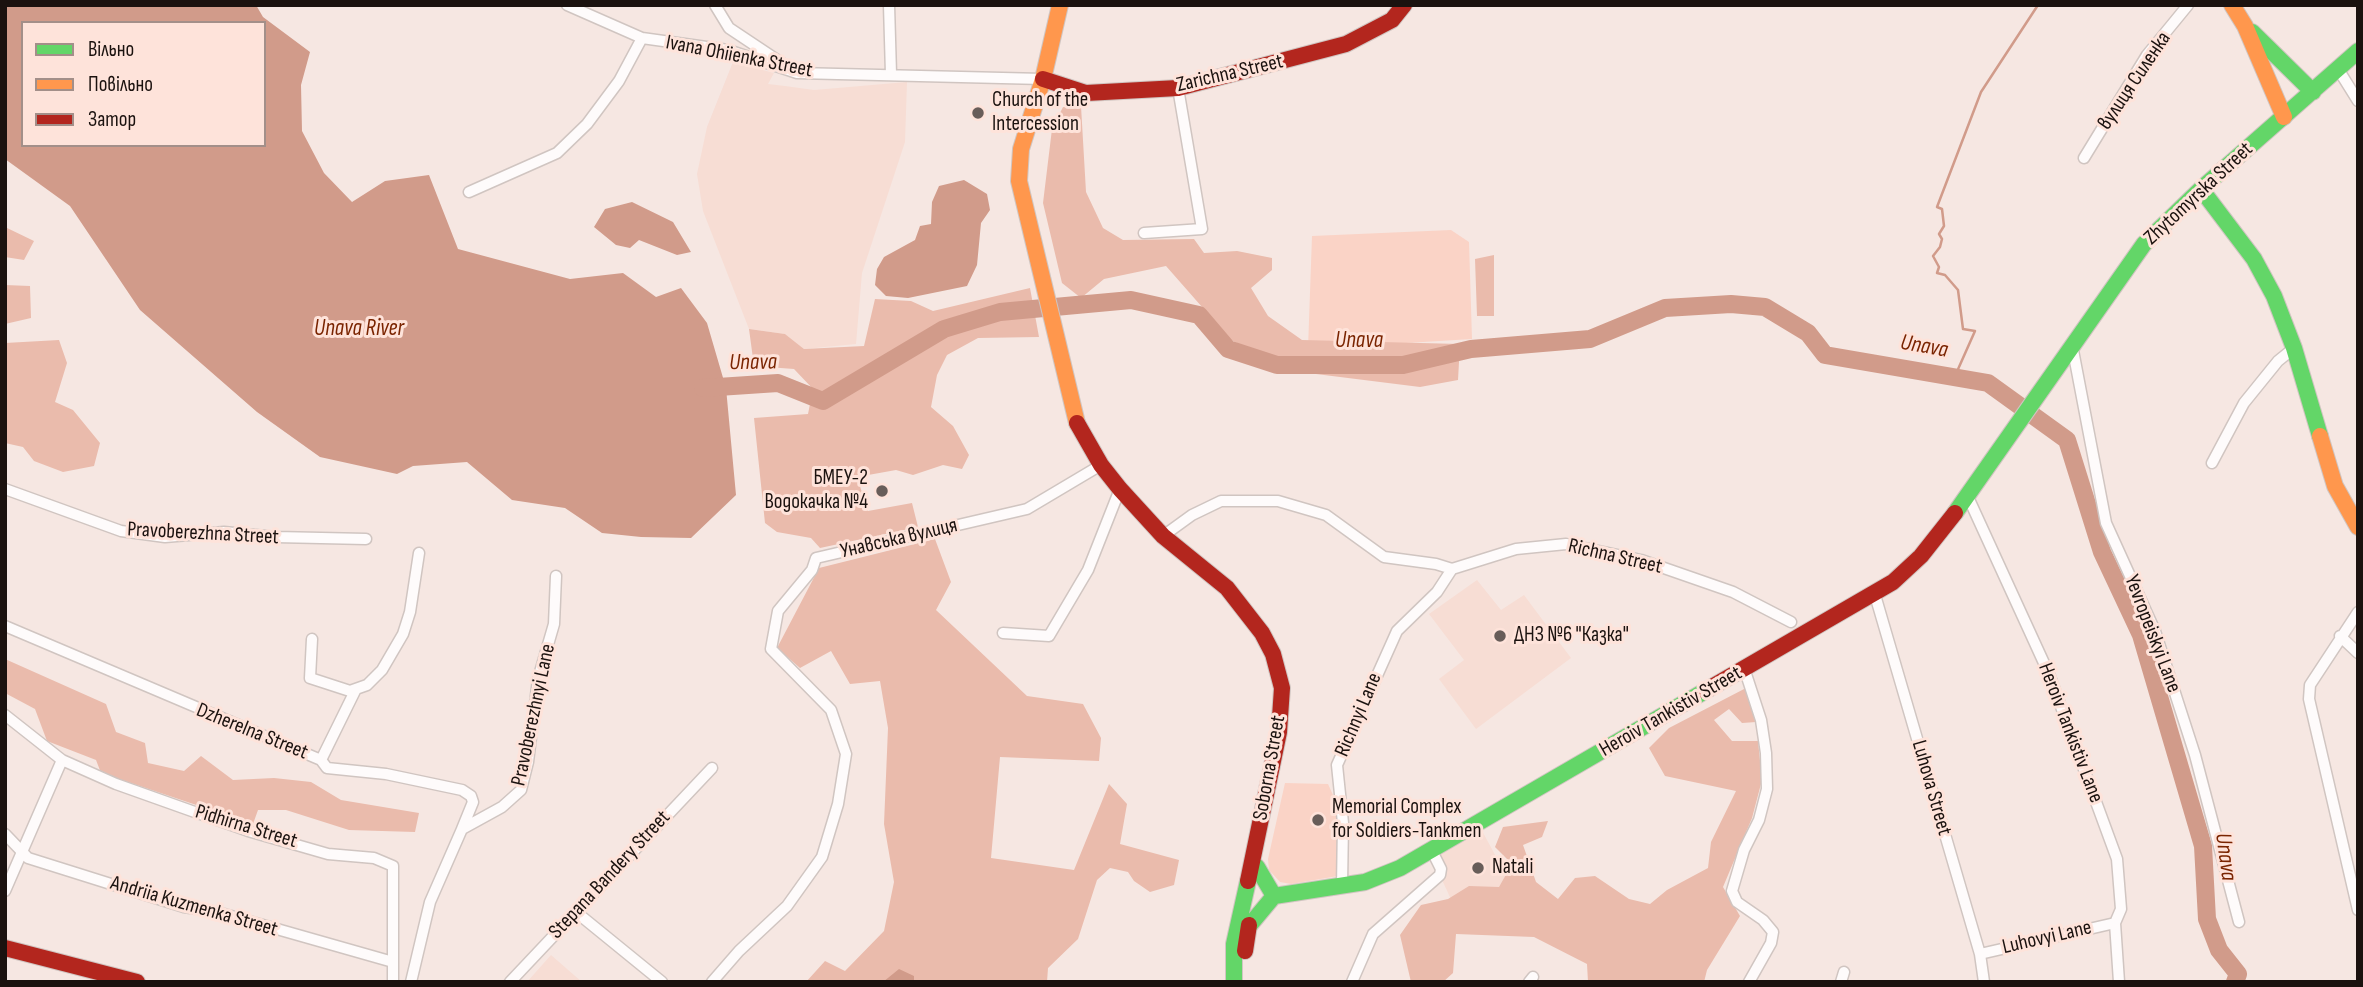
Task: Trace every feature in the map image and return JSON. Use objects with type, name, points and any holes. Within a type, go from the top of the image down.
[{"type":"street","name":"Ivana Ohiienka Street","points":[[568,5],[642,38],[728,50],[797,73],[1043,79]]},
{"type":"street","points":[[715,5],[729,28],[797,73]]},
{"type":"street","points":[[889,5],[891,74]]},
{"type":"street","points":[[1043,79],[1060,5]]},
{"type":"street","name":"Zarichna Street","points":[[1043,79],[1086,93],[1178,88],[1346,44],[1392,20],[1404,5]]},
{"type":"street","name":"вулиця Силенка","points":[[2084,158],[2147,55],[2188,5]]},
{"type":"street","points":[[2232,5],[2245,26],[2284,117]]},
{"type":"street","points":[[2245,26],[2313,92]]},
{"type":"street","points":[[469,192],[557,153],[595,113],[618,81],[642,38]]},
{"type":"street","name":"Zhytomyrska Street","points":[[2000,451],[2144,244],[2358,51]]},
{"type":"street","points":[[2338,69],[2358,102]]},
{"type":"street","name":"Soborna Street","points":[[1043,79],[1021,149],[1020,181],[1077,422],[1101,465],[1120,489],[1163,536],[1227,588],[1262,633],[1273,654],[1282,688],[1279,732],[1256,838],[1235,982]]},
{"type":"street","points":[[1144,233],[1202,229],[1178,88]]},
{"type":"street","points":[[2202,189],[2254,259],[2274,296],[2294,348],[2335,486],[2358,527]]},
{"type":"street","points":[[2212,463],[2244,403],[2278,361],[2294,348]]},
{"type":"street","name":"Yevropeiskyi Lane","points":[[2068,352],[2106,523],[2155,631],[2195,755],[2239,922]]},
{"type":"street","name":"Heroiv Тankistiv Street","points":[[1282,895],[1342,886],[1377,877],[1432,852],[1875,595],[1921,556],[2000,451]]},
{"type":"street","name":"Унавська вулиця","points":[[711,981],[788,906],[822,856],[838,804],[846,754],[831,710],[771,649],[778,611],[812,570],[816,558],[1027,509],[1101,465]]},
{"type":"street","name":"Pravoberezhna Street","points":[[5,489],[121,531],[165,537],[224,532],[276,537],[366,539]]},
{"type":"street","points":[[1003,632],[1049,636],[1088,570],[1120,489]]},
{"type":"street","name":"Heroiv Tankistiv Lane","points":[[1968,496],[2049,674],[2117,859],[2121,909],[2115,923],[2119,982]]},
{"type":"street","name":"Richna Street","points":[[1163,536],[1192,515],[1221,501],[1278,501],[1326,515],[1384,557],[1436,564],[1452,569],[1516,549],[1566,544],[1641,560],[1733,592],[1791,622]]},
{"type":"street","points":[[312,639],[310,678],[333,687],[355,691],[367,685],[394,653],[410,612],[419,553]]},
{"type":"street","name":"Richnyi Lane","points":[[1342,886],[1343,823],[1337,765],[1396,631],[1437,592],[1452,569]]},
{"type":"street","name":"Pravoberezhnyi Lane","points":[[462,829],[502,807],[521,790],[528,762],[538,679],[554,624],[556,576]]},
{"type":"street","name":"Luhova Street","points":[[1875,595],[1980,954],[1984,982]]},
{"type":"street","points":[[2358,612],[2310,685],[2308,699],[2358,909]]},
{"type":"street","name":"Dzherelna Street","points":[[5,626],[321,760],[327,768],[386,774],[467,792],[473,802],[462,829]]},
{"type":"street","points":[[2340,636],[2358,653]]},
{"type":"street","points":[[1745,671],[1761,720],[1766,752],[1767,789],[1759,820],[1744,850],[1731,891],[1737,902],[1763,920],[1773,932],[1771,943],[1749,982]]},
{"type":"street","points":[[321,760],[355,691]]},
{"type":"street","name":"Pidhirna Street","points":[[5,715],[62,760],[116,784],[248,831],[328,854],[374,858],[393,866],[393,982]]},
{"type":"street","points":[[5,891],[62,760]]},
{"type":"street","name":"Stepana Bandery Street","points":[[510,982],[712,768]]},
{"type":"street","points":[[411,982],[430,901],[462,829]]},
{"type":"street","name":"Andriia Kuzmenka Street","points":[[5,834],[28,858],[184,907],[217,912],[393,962]]},
{"type":"street","points":[[1252,924],[1257,867],[1256,838]]},
{"type":"street","points":[[1252,924],[1242,915],[1256,838]]},
{"type":"street","points":[[1352,982],[1373,934],[1441,873],[1432,852]]},
{"type":"street","points":[[1239,947],[1252,924],[1282,895],[1257,867]]},
{"type":"street","points":[[576,912],[663,982]]},
{"type":"street","name":"Luhovyi Lane","points":[[1980,954],[2115,923]]},
{"type":"street","points":[[5,948],[137,982]]},
{"type":"shaded area","points":[[733,62],[774,73],[768,84],[814,90],[907,82],[905,142],[862,273],[856,344],[804,349],[785,334],[749,329],[703,211],[697,174],[707,127]]},
{"type":"shaded area","points":[[1081,106],[1086,192],[1103,228],[1123,240],[1194,239],[1204,253],[1237,251],[1272,258],[1272,270],[1251,288],[1268,316],[1302,340],[1460,344],[1458,380],[1420,387],[1292,371],[1231,340],[1166,266],[1104,279],[1081,298],[1062,283],[1043,203],[1052,129],[1063,107]]},
{"type":"shaded area","points":[[5,227],[34,241],[24,260],[5,257]]},
{"type":"shaded area","points":[[1451,230],[1469,242],[1472,339],[1308,349],[1312,236]]},
{"type":"shaded area","points":[[1494,255],[1494,316],[1477,316],[1475,259]]},
{"type":"shaded area","points":[[5,285],[30,286],[31,318],[5,324]]},
{"type":"shaded area","points":[[1030,288],[1039,337],[978,338],[947,355],[937,375],[931,407],[953,426],[969,455],[962,469],[943,465],[913,475],[896,470],[857,477],[868,511],[912,503],[918,527],[820,548],[811,538],[777,532],[765,523],[754,418],[808,414],[813,389],[794,369],[754,366],[749,329],[785,334],[804,349],[864,346],[875,299],[911,301],[933,311]]},
{"type":"shaded area","points":[[59,340],[67,363],[55,402],[73,410],[100,443],[94,466],[63,472],[34,461],[23,447],[5,443],[5,343]]},
{"type":"shaded area","points":[[935,539],[951,582],[936,610],[1027,696],[1083,704],[1101,738],[1099,761],[1000,757],[991,858],[1074,870],[1109,784],[1127,804],[1120,844],[1179,860],[1174,885],[1150,892],[1134,881],[1128,872],[1110,868],[1097,880],[1078,939],[1048,968],[1047,982],[806,982],[825,961],[845,971],[884,931],[894,882],[884,824],[888,728],[880,681],[850,684],[831,651],[800,668],[777,648],[819,568]]},
{"type":"shaded area","name":"ДНЗ №6 \"Казка\"","points":[[1477,580],[1501,610],[1524,595],[1571,658],[1476,729],[1439,679],[1464,660],[1429,614]]},
{"type":"shaded area","points":[[5,659],[106,704],[116,732],[145,743],[148,763],[184,771],[201,756],[233,780],[274,778],[311,782],[341,800],[419,813],[415,832],[349,830],[286,810],[258,810],[253,824],[101,773],[96,760],[47,741],[35,709],[5,693]]},
{"type":"shaded area","points":[[1746,688],[1756,722],[1742,723],[1729,709],[1714,720],[1732,741],[1758,741],[1762,780],[1752,818],[1723,887],[1740,916],[1707,970],[1704,982],[1588,982],[1587,964],[1534,937],[1456,934],[1453,973],[1443,982],[1411,982],[1400,935],[1421,905],[1448,899],[1469,886],[1499,887],[1512,864],[1495,847],[1503,827],[1548,821],[1542,837],[1523,845],[1536,882],[1558,899],[1575,878],[1595,876],[1629,899],[1650,904],[1667,890],[1708,868],[1711,842],[1736,791],[1665,776],[1649,748],[1669,728]]},
{"type":"shaded area","points":[[1285,783],[1328,784],[1338,806],[1338,876],[1291,884],[1280,882],[1269,870],[1268,859]]},
{"type":"shaded area","points":[[1481,829],[1511,884],[1455,908],[1431,856]]},
{"type":"shaded area","points":[[551,955],[582,982],[527,982]]},
{"type":"water","name":"Unava River","points":[[5,5],[256,5],[263,17],[310,52],[301,85],[302,131],[324,173],[352,202],[385,181],[429,175],[458,249],[570,279],[623,273],[656,297],[681,288],[707,323],[726,388],[736,495],[691,538],[641,537],[602,533],[565,508],[512,500],[467,462],[413,466],[397,474],[320,457],[257,412],[140,310],[70,206],[5,159]]},
{"type":"water","points":[[964,180],[987,194],[990,210],[981,223],[977,265],[967,286],[908,298],[886,296],[875,285],[877,269],[884,257],[915,240],[920,226],[931,224],[932,202],[939,186]]},
{"type":"water","points":[[632,202],[673,222],[691,252],[677,255],[639,240],[630,248],[616,245],[594,227],[605,209]]},
{"type":"water","points":[[899,969],[914,976],[914,982],[883,982]]},
{"type":"waterway","points":[[1955,376],[1975,331],[1963,329],[1958,290],[1945,275],[1937,273],[1939,267],[1933,256],[1940,247],[1942,239],[1939,234],[1944,226],[1942,209],[1937,207],[1981,92],[2038,5]]},
{"type":"waterway","name":"Unava","points":[[703,388],[778,383],[823,401],[944,329],[1000,312],[1131,300],[1199,315],[1228,349],[1277,365],[1403,365],[1471,349],[1590,339],[1665,308],[1731,304],[1765,307],[1808,333],[1825,355],[1988,383],[2067,440],[2102,552],[2141,635],[2203,846],[2207,919],[2219,950],[2238,974],[2235,982]]},
{"type":"traffic: fast","points":[[2252,32],[2313,92]]},
{"type":"traffic: fast","points":[[1955,513],[2144,244],[2201,189],[2358,51]]},
{"type":"traffic: fast","points":[[2201,189],[2254,259],[2274,296],[2294,348],[2320,436]]},
{"type":"traffic: fast","points":[[1234,944],[1274,896],[1365,882],[1400,868],[1705,691]]},
{"type":"traffic: fast","points":[[1257,867],[1274,896]]},
{"type":"traffic: fast","points":[[1234,982],[1234,944],[1248,881]]},
{"type":"traffic: slow","points":[[1060,5],[1043,79],[1021,149],[1019,181],[1077,423]]},
{"type":"traffic: slow","points":[[2232,5],[2245,26],[2284,117]]},
{"type":"traffic: slow","points":[[2320,436],[2335,486],[2358,527]]},
{"type":"traffic: jam","points":[[1043,79],[1086,93],[1178,88],[1346,44],[1392,20],[1404,5]]},
{"type":"traffic: jam","points":[[1077,423],[1101,465],[1120,489],[1163,536],[1227,588],[1262,633],[1273,654],[1282,688],[1279,732],[1248,881]]},
{"type":"traffic: jam","points":[[1705,691],[1893,582],[1921,556],[1955,513]]},
{"type":"traffic: jam","points":[[1245,951],[1249,925]]},
{"type":"traffic: jam","points":[[5,948],[137,982]]},
{"type":"place","name":"Church of the Intercession","points":[[978,113]]},
{"type":"place","name":"БМЕУ-2 Водокачка №4","points":[[882,491]]},
{"type":"place","name":"ДНЗ №6 \"Казка\"","points":[[1500,636]]},
{"type":"place","name":"Memorial Complex for Soldiers-Tankmen","points":[[1318,820]]},
{"type":"place","name":"Natali","points":[[1478,868]]}]
